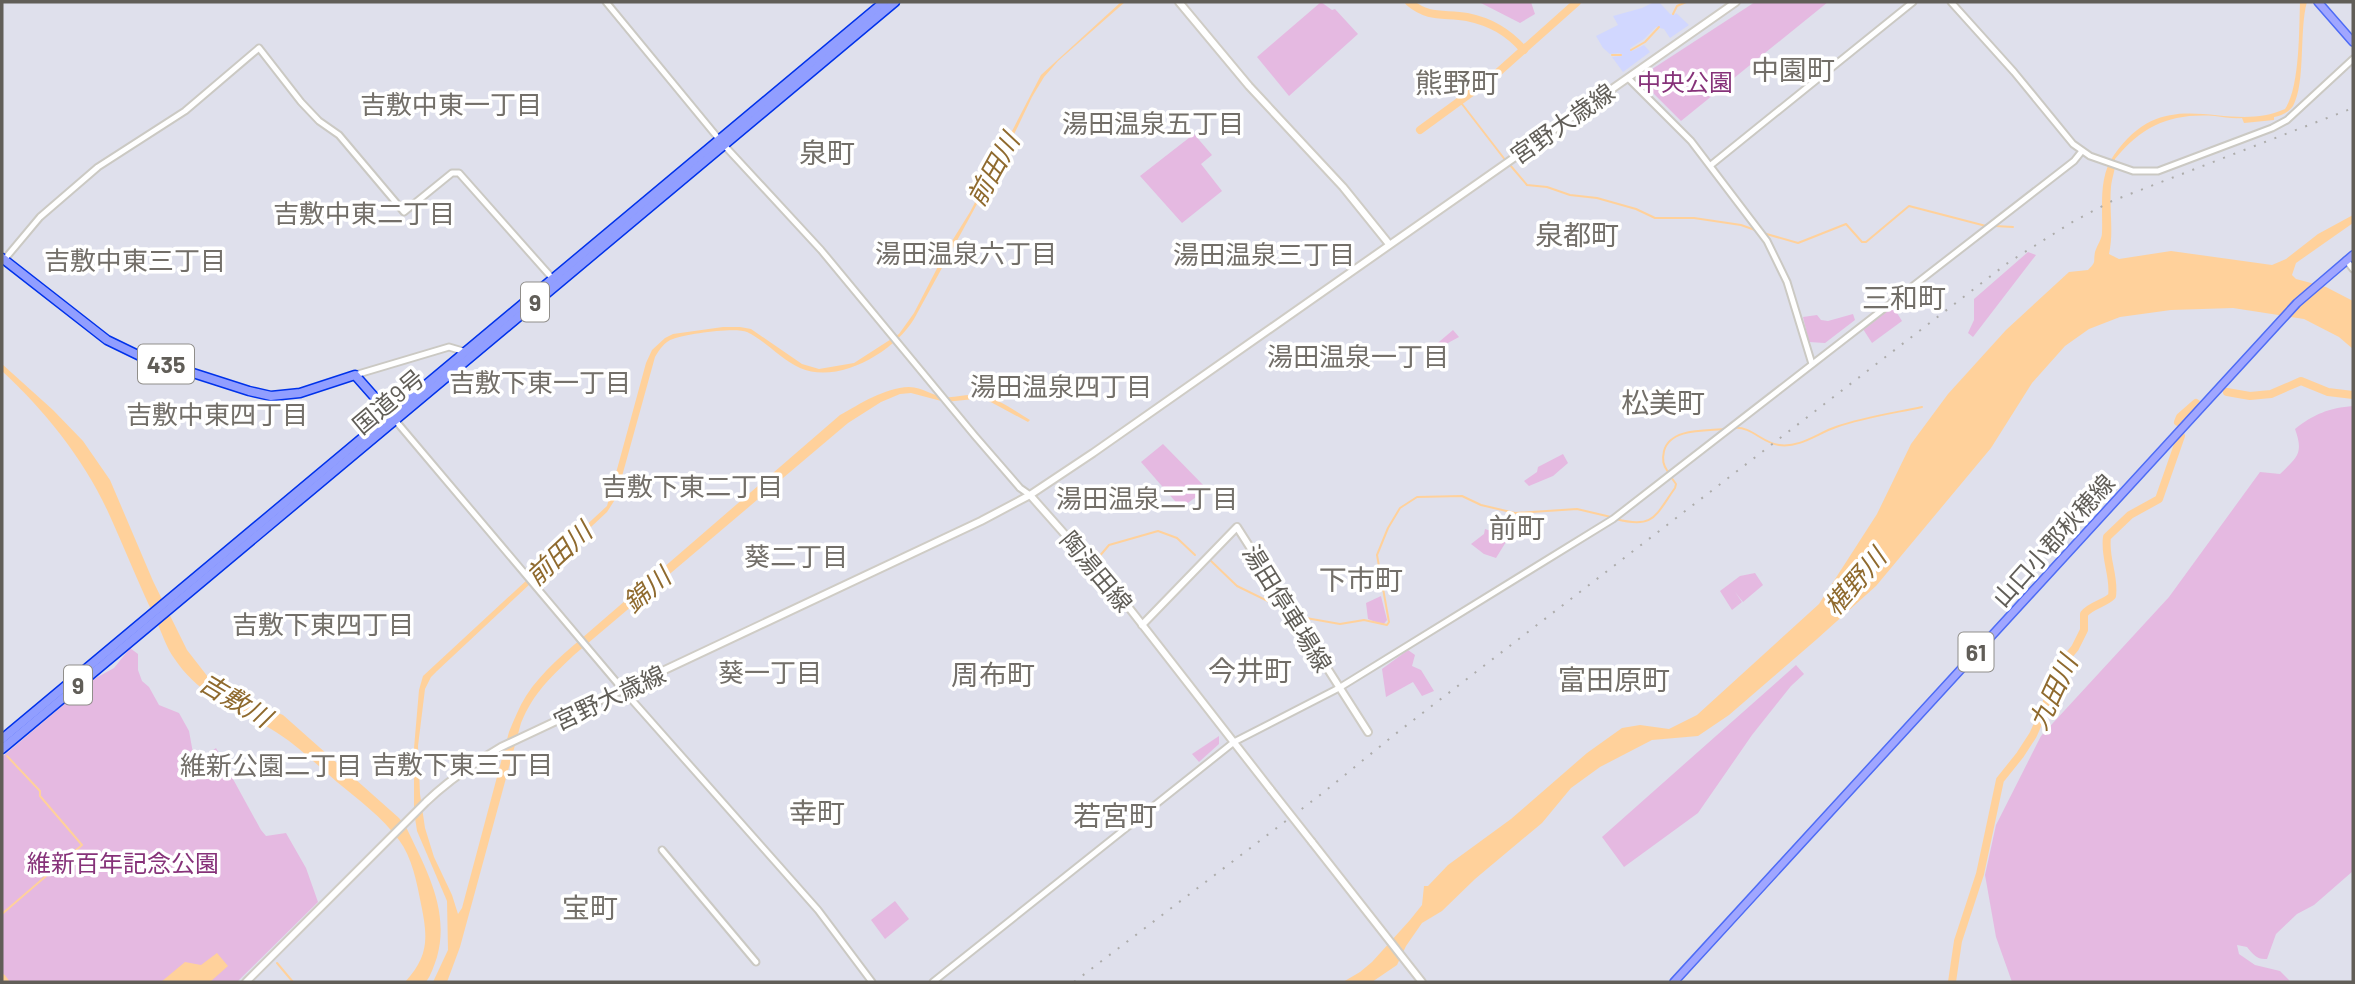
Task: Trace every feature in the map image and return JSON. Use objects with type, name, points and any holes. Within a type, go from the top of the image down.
[{"type":"highway","name":"国道9号","points":[[2,749],[173,600],[721,142],[884,2]]},
{"type":"highway","name":"国道9号","points":[[721,142],[895,2]]},
{"type":"highway","name":"435","points":[[3,259],[107,340],[125,350],[159,362],[271,396],[300,393],[355,375]]},
{"type":"highway","points":[[355,375],[393,417]]},
{"type":"highway","name":"国道9号","points":[[2,739],[153,617]]},
{"type":"main road","points":[[1030,495],[1244,349],[1389,244],[1343,187],[1250,86],[1180,2]]},
{"type":"main road","name":"宮野大歳線","points":[[1389,244],[1736,2]]},
{"type":"main road","points":[[2318,2],[2353,42]]},
{"type":"main road","name":"山口小郡秋穂線","points":[[1674,982],[2279,322],[2350,258]]},
{"type":"main road","name":"宮野大歳線","points":[[246,982],[423,805],[456,775],[501,747],[981,521],[1030,495]]},
{"type":"main road","name":"陶湯田線","points":[[1030,495],[1124,600],[1422,982]]},
{"type":"main road","name":"湯田停車場線","points":[[1142,625],[1237,527],[1368,732]]},
{"type":"street","points":[[606,2],[721,142],[821,250],[1008,474],[1030,495]]},
{"type":"street","points":[[1711,165],[1913,2]]},
{"type":"street","points":[[1951,2],[2082,151],[2107,162],[2145,172],[2158,171],[2287,120],[2353,59]]},
{"type":"street","points":[[3,259],[30,227],[77,184],[111,158],[185,111],[259,48],[301,102],[343,140],[404,212],[452,173],[459,173],[555,281]]},
{"type":"street","points":[[1628,78],[1679,128],[1711,165],[1757,227],[1781,266],[1812,364]]},
{"type":"street","points":[[933,982],[1234,742],[1339,688],[1612,519],[2074,161],[2082,151]]},
{"type":"street","points":[[2350,258],[2353,269]]},
{"type":"street","points":[[355,375],[449,346],[469,353]]},
{"type":"street","points":[[393,417],[579,639],[818,911],[872,982]]},
{"type":"street","points":[[663,850],[756,962]]},
{"type":"shaded area","points":[[1659,2],[1670,14],[1676,13],[1689,25],[1670,38],[1664,29],[1656,27],[1630,48],[1632,51],[1644,45],[1650,52],[1623,72],[1612,57],[1621,56],[1620,53],[1610,54],[1596,36],[1618,25],[1613,16]]},
{"type":"green space","points":[[1321,2],[1332,10],[1335,9],[1358,34],[1289,96],[1257,57]]},
{"type":"green space","points":[[1479,2],[1531,2],[1535,14],[1520,23]]},
{"type":"green space","name":"中央公園","points":[[1755,2],[1828,2],[1681,121],[1644,84],[1646,73]]},
{"type":"green space","points":[[1194,134],[1212,155],[1201,164],[1222,191],[1182,223],[1140,176]]},
{"type":"green space","points":[[2028,252],[2036,255],[1973,337],[1968,333],[1974,320],[1974,299]]},
{"type":"green space","points":[[1892,305],[1902,321],[1872,343],[1863,329]]},
{"type":"green space","points":[[1853,314],[1855,320],[1825,343],[1809,342],[1803,317],[1817,315],[1821,320],[1828,321]]},
{"type":"green space","points":[[1453,330],[1459,337],[1435,350],[1433,347]]},
{"type":"green space","points":[[2353,406],[2353,871],[2314,905],[2297,914],[2276,934],[2267,959],[2253,954],[2247,947],[2237,945],[2239,954],[2255,965],[2280,971],[2291,982],[2012,982],[1996,937],[1985,875],[1996,825],[2041,736],[2169,597],[2260,472],[2280,474],[2295,459],[2299,444],[2295,429],[2322,413]]},
{"type":"green space","points":[[1163,444],[1207,489],[1181,508],[1141,462]]},
{"type":"green space","points":[[1563,454],[1568,463],[1553,476],[1529,486],[1524,481],[1537,472],[1538,467]]},
{"type":"green space","points":[[1485,529],[1509,537],[1496,558],[1484,554],[1471,544],[1484,534]]},
{"type":"green space","points":[[1755,573],[1763,585],[1743,602],[1735,592],[1742,602],[1732,610],[1720,591],[1740,576]]},
{"type":"green space","points":[[1381,596],[1387,620],[1383,625],[1368,619],[1366,603]]},
{"type":"green space","name":"維新百年記念公園","points":[[130,648],[138,654],[138,670],[142,681],[149,687],[159,705],[179,713],[189,731],[195,764],[216,748],[261,830],[266,836],[286,833],[306,868],[318,902],[237,982],[2,982],[2,757],[94,679],[114,668]]},
{"type":"green space","points":[[1408,650],[1415,655],[1412,666],[1421,670],[1434,691],[1422,696],[1413,682],[1386,697],[1382,669]]},
{"type":"green space","points":[[1796,665],[1804,674],[1791,686],[1752,735],[1698,813],[1624,867],[1602,837]]},
{"type":"green space","points":[[1219,736],[1219,744],[1199,762],[1192,754]]},
{"type":"green space","points":[[895,901],[909,919],[885,939],[871,920]]},
{"type":"water","points":[[1121,2],[1125,2],[1058,61],[1044,77],[914,319],[893,343],[864,362],[831,372],[800,368],[754,336],[741,331],[679,337],[662,346],[655,357],[616,498],[607,512],[437,671],[425,689],[418,746],[420,794],[425,828],[434,857],[458,914],[462,908],[509,732],[532,687],[564,654],[840,415],[881,393],[909,387],[945,397],[987,397],[1030,420],[1028,422],[987,400],[945,402],[911,393],[900,394],[881,402],[848,423],[574,655],[537,694],[521,723],[460,947],[447,982],[433,982],[448,950],[447,901],[417,831],[414,811],[414,748],[419,690],[423,676],[607,506],[646,363],[652,350],[665,338],[673,334],[723,327],[751,329],[802,364],[819,369],[854,363],[899,334],[914,313],[947,249],[970,212],[1041,75]]},
{"type":"water","name":"椹野川","points":[[2300,2],[2307,2],[2300,84],[2293,106],[2274,117],[2274,120],[2244,123],[2242,118],[2215,116],[2171,119],[2136,138],[2115,159],[2111,187],[2109,254],[2119,259],[2171,251],[2272,265],[2286,259],[2318,234],[2353,215],[2353,223],[2296,263],[2292,275],[2296,279],[2326,287],[2353,301],[2353,349],[2339,337],[2304,319],[2233,308],[2171,310],[2120,317],[2089,329],[2065,346],[2032,383],[1991,448],[1876,586],[1817,639],[1729,715],[1698,736],[1652,740],[1600,767],[1571,788],[1542,823],[1475,879],[1442,911],[1422,923],[1397,965],[1372,982],[1343,982],[1372,962],[1410,920],[1422,905],[1424,886],[1428,886],[1448,865],[1511,819],[1587,753],[1622,728],[1640,725],[1669,729],[1697,715],[1819,604],[1877,514],[1911,444],[1948,394],[2006,330],[2069,272],[2088,270],[2093,265],[2102,235],[2102,193],[2106,173],[2114,155],[2134,132],[2155,120],[2176,114],[2263,116],[2285,109],[2294,87],[2296,73]]},
{"type":"water","name":"吉敷川","points":[[2,364],[83,441],[110,480],[153,581],[187,650],[208,677],[224,691],[283,715],[406,827],[434,890],[438,906],[440,940],[437,957],[426,982],[405,982],[419,964],[425,937],[416,879],[411,862],[399,840],[370,809],[297,747],[206,692],[184,671],[166,645],[109,514],[88,474],[49,420],[2,371]]},
{"type":"water","points":[[217,953],[228,966],[210,982],[161,982],[185,962],[201,965]]},
{"type":"waterway","name":"前田川","points":[[1409,2],[1430,13],[1467,17],[1484,22],[1505,33],[1524,50]]},
{"type":"waterway","name":"錦川","points":[[1420,130],[1494,76],[1577,2]]},
{"type":"waterway","points":[[1673,14],[1677,6],[1686,2]]},
{"type":"waterway","points":[[1631,50],[1645,42],[1659,27]]},
{"type":"waterway","points":[[1612,55],[1621,55]]},
{"type":"waterway","points":[[1455,104],[1462,104],[1506,161]]},
{"type":"waterway","points":[[1510,165],[1527,185],[1597,198],[1636,209],[1655,218],[1694,218],[1741,225],[1758,231]]},
{"type":"waterway","points":[[1763,233],[1798,243],[1846,224],[1862,242],[1866,242],[1909,206],[1986,226]]},
{"type":"waterway","points":[[1995,226],[2013,227]]},
{"type":"waterway","name":"九田川","points":[[2227,392],[2250,396],[2271,394],[2301,381],[2328,392],[2353,395]]},
{"type":"waterway","name":"九田川","points":[[2178,422],[2196,403]]},
{"type":"waterway","points":[[1734,428],[1746,430],[1773,444],[1787,445],[1868,418],[1922,407]]},
{"type":"waterway","points":[[1668,472],[1663,462],[1663,454],[1673,438],[1689,432],[1725,429]]},
{"type":"waterway","name":"九田川","points":[[1952,982],[1958,941],[1980,874],[2000,780],[2033,735],[2045,708],[2055,672],[2075,648],[2084,630],[2084,614],[2112,596],[2107,537],[2130,515],[2159,499],[2181,436]]},
{"type":"waterway","points":[[1616,519],[1638,522],[1652,518],[1675,488],[1676,484],[1671,477]]},
{"type":"waterway","points":[[1295,612],[1306,618],[1340,624],[1364,620],[1387,625],[1389,622],[1377,555],[1400,508],[1417,497],[1462,496],[1481,505],[1515,513],[1577,509],[1611,517]]},
{"type":"waterway","points":[[1098,558],[1109,545],[1158,531],[1177,538],[1195,555]]},
{"type":"waterway","points":[[1210,560],[1237,586],[1286,610]]},
{"type":"waterway","points":[[2,914],[82,845],[40,796],[40,791],[7,756]]},
{"type":"waterway","points":[[277,963],[293,982]]},
{"type":"waterway","points":[[2,978],[5,982]]},
{"type":"railway","points":[[1074,982],[2009,262],[2074,221],[2112,201],[2353,108]]},
{"type":"district","name":"中園町","points":[[1793,69]]},
{"type":"district","name":"熊野町","points":[[1457,82]]},
{"type":"district","name":"吉敷中東一丁目","points":[[451,103]]},
{"type":"district","name":"湯田温泉五丁目","points":[[1153,122]]},
{"type":"district","name":"泉町","points":[[827,152]]},
{"type":"district","name":"吉敷中東二丁目","points":[[364,212]]},
{"type":"district","name":"泉都町","points":[[1577,234]]},
{"type":"district","name":"湯田温泉六丁目","points":[[966,252]]},
{"type":"district","name":"湯田温泉三丁目","points":[[1264,253]]},
{"type":"district","name":"吉敷中東三丁目","points":[[135,259]]},
{"type":"district","name":"三和町","points":[[1904,297]]},
{"type":"district","name":"湯田温泉一丁目","points":[[1358,355]]},
{"type":"district","name":"吉敷下東一丁目","points":[[540,381]]},
{"type":"district","name":"湯田温泉四丁目","points":[[1061,385]]},
{"type":"district","name":"松美町","points":[[1663,402]]},
{"type":"district","name":"吉敷中東四丁目","points":[[217,413]]},
{"type":"district","name":"吉敷下東二丁目","points":[[692,485]]},
{"type":"district","name":"湯田温泉二丁目","points":[[1147,497]]},
{"type":"district","name":"前町","points":[[1517,527]]},
{"type":"district","name":"葵二丁目","points":[[796,555]]},
{"type":"district","name":"下市町","points":[[1361,579]]},
{"type":"district","name":"吉敷下東四丁目","points":[[323,623]]},
{"type":"district","name":"今井町","points":[[1250,670]]},
{"type":"district","name":"葵一丁目","points":[[770,671]]},
{"type":"district","name":"周布町","points":[[993,674]]},
{"type":"district","name":"富田原町","points":[[1614,679]]},
{"type":"district","name":"吉敷下東三丁目","points":[[462,763]]},
{"type":"district","name":"維新公園二丁目","points":[[271,764]]},
{"type":"district","name":"幸町","points":[[817,812]]},
{"type":"district","name":"若宮町","points":[[1115,815]]},
{"type":"district","name":"宝町","points":[[590,907]]}]
